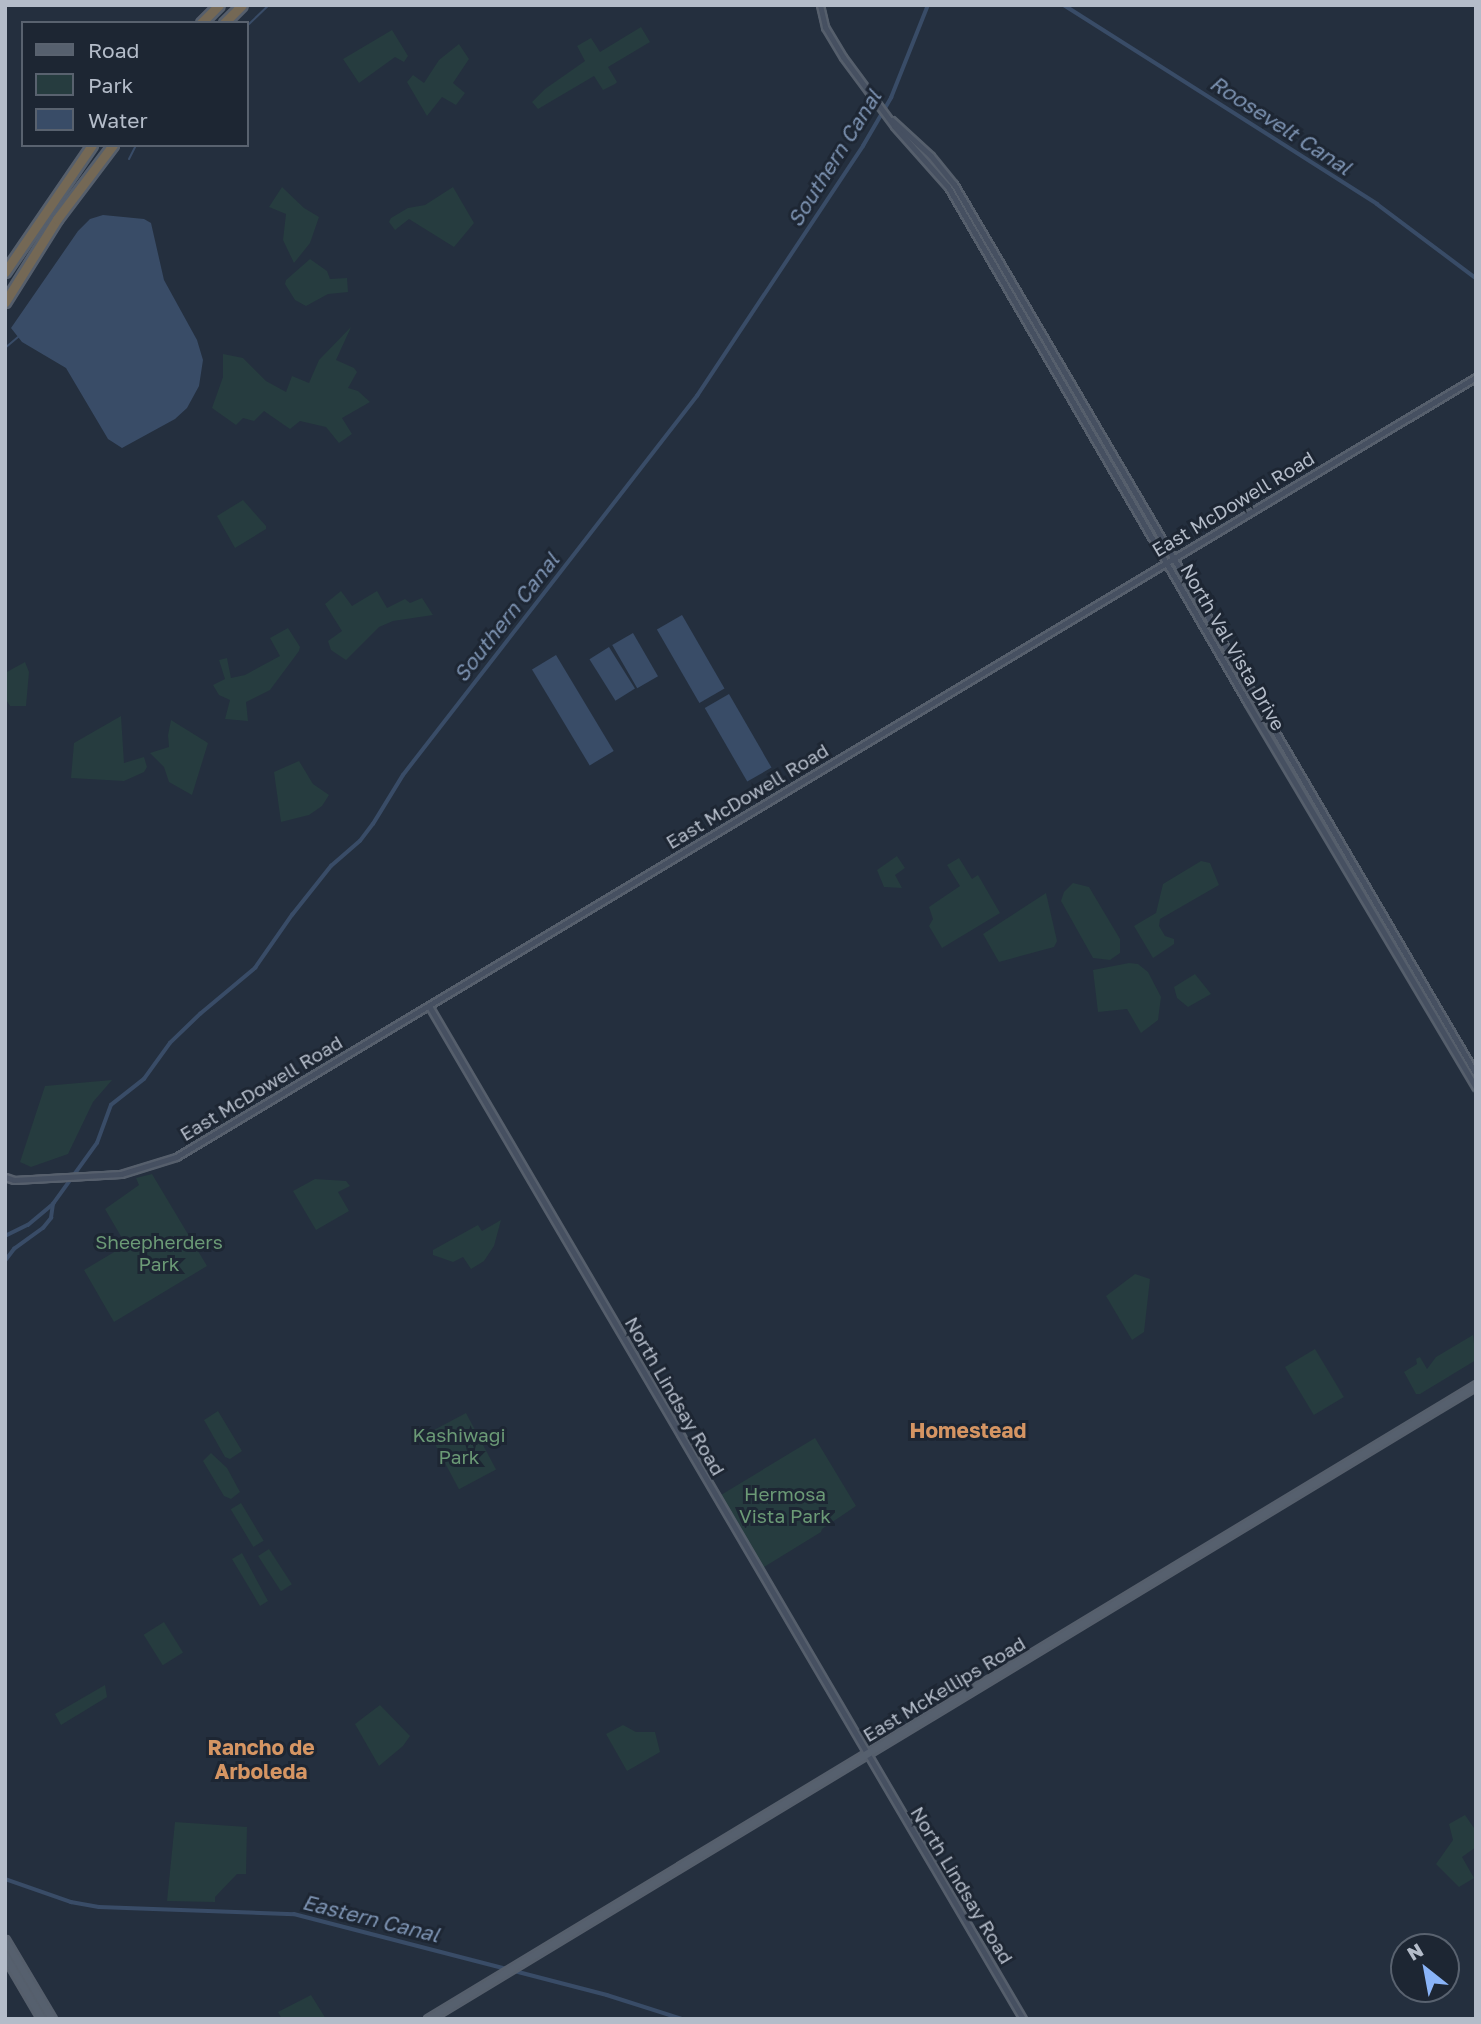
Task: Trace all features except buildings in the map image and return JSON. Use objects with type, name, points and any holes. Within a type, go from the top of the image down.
[{"type":"highway","points":[[203,21],[219,5]]},
{"type":"highway","points":[[226,21],[242,5]]},
{"type":"highway","points":[[5,272],[91,147]]},
{"type":"highway","points":[[5,302],[57,219],[111,147]]},
{"type":"main road","name":"North Val Vista Drive","points":[[820,5],[825,27],[878,105],[931,156],[954,184],[1274,733],[1277,745],[1306,795],[1327,829],[1335,835],[1476,1074]]},
{"type":"main road","name":"North Val Vista Drive","points":[[890,118],[948,187],[1208,636],[1268,737],[1277,745]]},
{"type":"main road","name":"East McDowell Road","points":[[5,1177],[14,1180],[131,1172],[176,1157],[1476,377]]},
{"type":"main road","points":[[1208,636],[1214,632]]},
{"type":"main road","points":[[1233,678],[1239,674]]},
{"type":"main road","points":[[1268,737],[1274,733]]},
{"type":"main road","name":"North Val Vista Drive","points":[[1327,829],[1328,839],[1476,1087]]},
{"type":"main road","points":[[1328,839],[1335,835]]},
{"type":"main road","name":"North Lindsay Road","points":[[429,1006],[1023,2019]]},
{"type":"main road","name":"East McDowell Road","points":[[5,1185],[14,1180]]},
{"type":"main road","name":"East McKellips Road","points":[[428,2019],[1476,1385]]},
{"type":"main road","points":[[5,1940],[52,2019]]},
{"type":"main road","points":[[5,1956],[42,2019]]},
{"type":"green space","points":[[641,27],[650,42],[608,67],[617,82],[615,84],[603,90],[594,76],[538,109],[532,102],[545,89],[585,61],[577,46],[591,38],[600,52]]},
{"type":"green space","points":[[392,30],[408,56],[404,62],[395,57],[359,83],[343,59]]},
{"type":"green space","points":[[459,44],[469,59],[453,83],[465,93],[456,105],[442,97],[427,116],[407,82],[413,75],[424,83],[439,60]]},
{"type":"green space","points":[[282,187],[304,208],[319,217],[310,243],[294,263],[283,240],[286,214],[269,207]]},
{"type":"green space","points":[[453,187],[474,223],[454,247],[409,219],[395,230],[389,222],[408,208],[425,205]]},
{"type":"green space","points":[[310,259],[327,271],[330,279],[347,278],[348,292],[328,294],[306,306],[295,300],[285,284],[286,280]]},
{"type":"green space","points":[[351,327],[336,360],[354,368],[357,372],[348,388],[358,391],[370,402],[342,418],[352,434],[339,443],[326,427],[300,421],[290,429],[264,411],[254,421],[243,418],[236,425],[212,408],[223,377],[223,354],[243,358],[266,381],[286,392],[292,376],[309,383],[319,360]]},
{"type":"green space","points":[[243,500],[266,529],[235,548],[217,516]]},
{"type":"green space","points":[[341,591],[352,606],[377,591],[387,608],[405,599],[410,603],[422,598],[433,615],[393,621],[379,627],[346,660],[331,650],[328,641],[342,631],[325,604]]},
{"type":"green space","points":[[288,628],[300,647],[299,651],[270,690],[246,702],[248,721],[225,719],[230,700],[219,695],[213,685],[225,679],[219,660],[227,658],[231,678],[245,675],[280,656],[270,638]]},
{"type":"green space","points":[[25,662],[29,672],[26,706],[10,706],[5,698],[5,673]]},
{"type":"green space","points":[[121,716],[124,763],[144,757],[147,767],[144,772],[124,781],[71,778],[74,743]]},
{"type":"green space","points":[[171,720],[208,743],[192,795],[169,782],[164,767],[150,753],[169,747]]},
{"type":"green space","points":[[299,761],[313,784],[329,795],[322,806],[309,815],[281,822],[274,772]]},
{"type":"green space","points":[[897,856],[905,868],[895,875],[902,888],[884,887],[877,870]]},
{"type":"green space","points":[[959,858],[972,879],[978,875],[1000,913],[942,948],[929,926],[933,919],[929,907],[960,886],[947,865]]},
{"type":"green space","points":[[1201,861],[1210,863],[1219,885],[1160,919],[1159,926],[1165,936],[1174,939],[1174,944],[1153,958],[1134,926],[1156,913],[1163,884]]},
{"type":"green space","points":[[1073,883],[1089,887],[1120,939],[1120,953],[1110,960],[1093,958],[1061,901],[1064,892]]},
{"type":"green space","points":[[1046,893],[1057,941],[1054,947],[999,962],[983,934]]},
{"type":"green space","points":[[1129,963],[1138,964],[1148,972],[1161,997],[1158,1020],[1141,1033],[1127,1009],[1098,1012],[1093,970]]},
{"type":"green space","points":[[1195,974],[1211,994],[1188,1007],[1177,998],[1174,987]]},
{"type":"green space","points":[[112,1080],[93,1102],[68,1154],[31,1167],[20,1162],[45,1086]]},
{"type":"green space","name":"Sheepherders Park","points":[[152,1174],[207,1266],[114,1322],[84,1270],[126,1245],[105,1209],[139,1185],[136,1178]]},
{"type":"green space","points":[[315,1179],[346,1181],[350,1186],[338,1192],[349,1211],[316,1230],[293,1191]]},
{"type":"green space","points":[[501,1220],[494,1246],[484,1261],[471,1269],[463,1257],[453,1262],[433,1255],[433,1250],[478,1225],[482,1231]]},
{"type":"green space","points":[[1135,1274],[1150,1279],[1144,1332],[1132,1340],[1106,1296]]},
{"type":"green space","points":[[1473,1335],[1476,1360],[1416,1394],[1404,1372],[1417,1364],[1416,1359],[1420,1357],[1427,1369],[1436,1357]]},
{"type":"green space","points":[[1315,1349],[1344,1397],[1314,1415],[1285,1367]]},
{"type":"green space","points":[[218,1411],[242,1451],[230,1459],[225,1457],[204,1420]]},
{"type":"green space","name":"Kashiwagi Park","points":[[466,1413],[496,1470],[459,1489],[429,1433]]},
{"type":"green space","name":"Hermosa Vista Park","points":[[815,1438],[856,1506],[821,1532],[759,1570],[716,1498]]},
{"type":"green space","points":[[211,1453],[227,1468],[240,1492],[231,1499],[224,1496],[203,1461]]},
{"type":"green space","points":[[241,1503],[264,1541],[253,1547],[231,1509]]},
{"type":"green space","points":[[269,1549],[292,1584],[281,1591],[258,1556]]},
{"type":"green space","points":[[242,1553],[268,1601],[260,1606],[232,1559]]},
{"type":"green space","points":[[164,1622],[183,1653],[163,1665],[144,1635]]},
{"type":"green space","points":[[105,1685],[107,1697],[61,1725],[55,1714]]},
{"type":"green space","points":[[380,1705],[410,1736],[403,1746],[379,1766],[355,1724]]},
{"type":"green space","points":[[623,1725],[636,1732],[655,1732],[660,1752],[627,1771],[606,1734]]},
{"type":"green space","points":[[1465,1815],[1474,1828],[1476,1847],[1462,1857],[1474,1878],[1459,1887],[1436,1864],[1453,1840],[1449,1824]]},
{"type":"green space","points":[[175,1822],[247,1827],[246,1874],[237,1874],[215,1897],[215,1902],[167,1901]]},
{"type":"green space","points":[[311,1995],[326,2019],[282,2019],[278,2012]]},
{"type":"water","points":[[103,215],[144,219],[151,223],[164,280],[197,340],[203,360],[199,386],[187,408],[175,419],[122,448],[108,439],[66,368],[22,342],[11,328],[78,231],[90,219]]},
{"type":"water","points":[[682,615],[724,689],[699,703],[657,630]]},
{"type":"water","points":[[633,633],[658,676],[637,688],[612,645]]},
{"type":"water","points":[[609,647],[635,689],[615,701],[589,659]]},
{"type":"water","points":[[556,655],[614,751],[590,765],[532,669]]},
{"type":"water","points":[[729,694],[772,768],[747,782],[705,708]]},
{"type":"waterway","points":[[248,25],[269,5]]},
{"type":"waterway","name":"Southern Canal","points":[[5,1236],[28,1225],[53,1204],[97,1143],[111,1105],[144,1079],[170,1043],[200,1014],[255,968],[331,866],[360,841],[403,775],[697,396],[863,146],[891,98],[928,5]]},
{"type":"waterway","name":"Roosevelt Canal","points":[[1064,5],[1377,204],[1476,278]]},
{"type":"waterway","points":[[129,159],[135,147]]},
{"type":"waterway","points":[[5,348],[18,337]]},
{"type":"waterway","name":"Eastern Canal","points":[[5,1261],[14,1249],[43,1228],[51,1218],[53,1204]]},
{"type":"waterway","name":"Eastern Canal","points":[[5,1879],[71,1902],[99,1907],[294,1914],[607,1995],[682,2019]]},
{"type":"district","name":"Homestead","points":[[968,1430]]},
{"type":"district","name":"Rancho de Arboleda","points":[[261,1759]]}]
